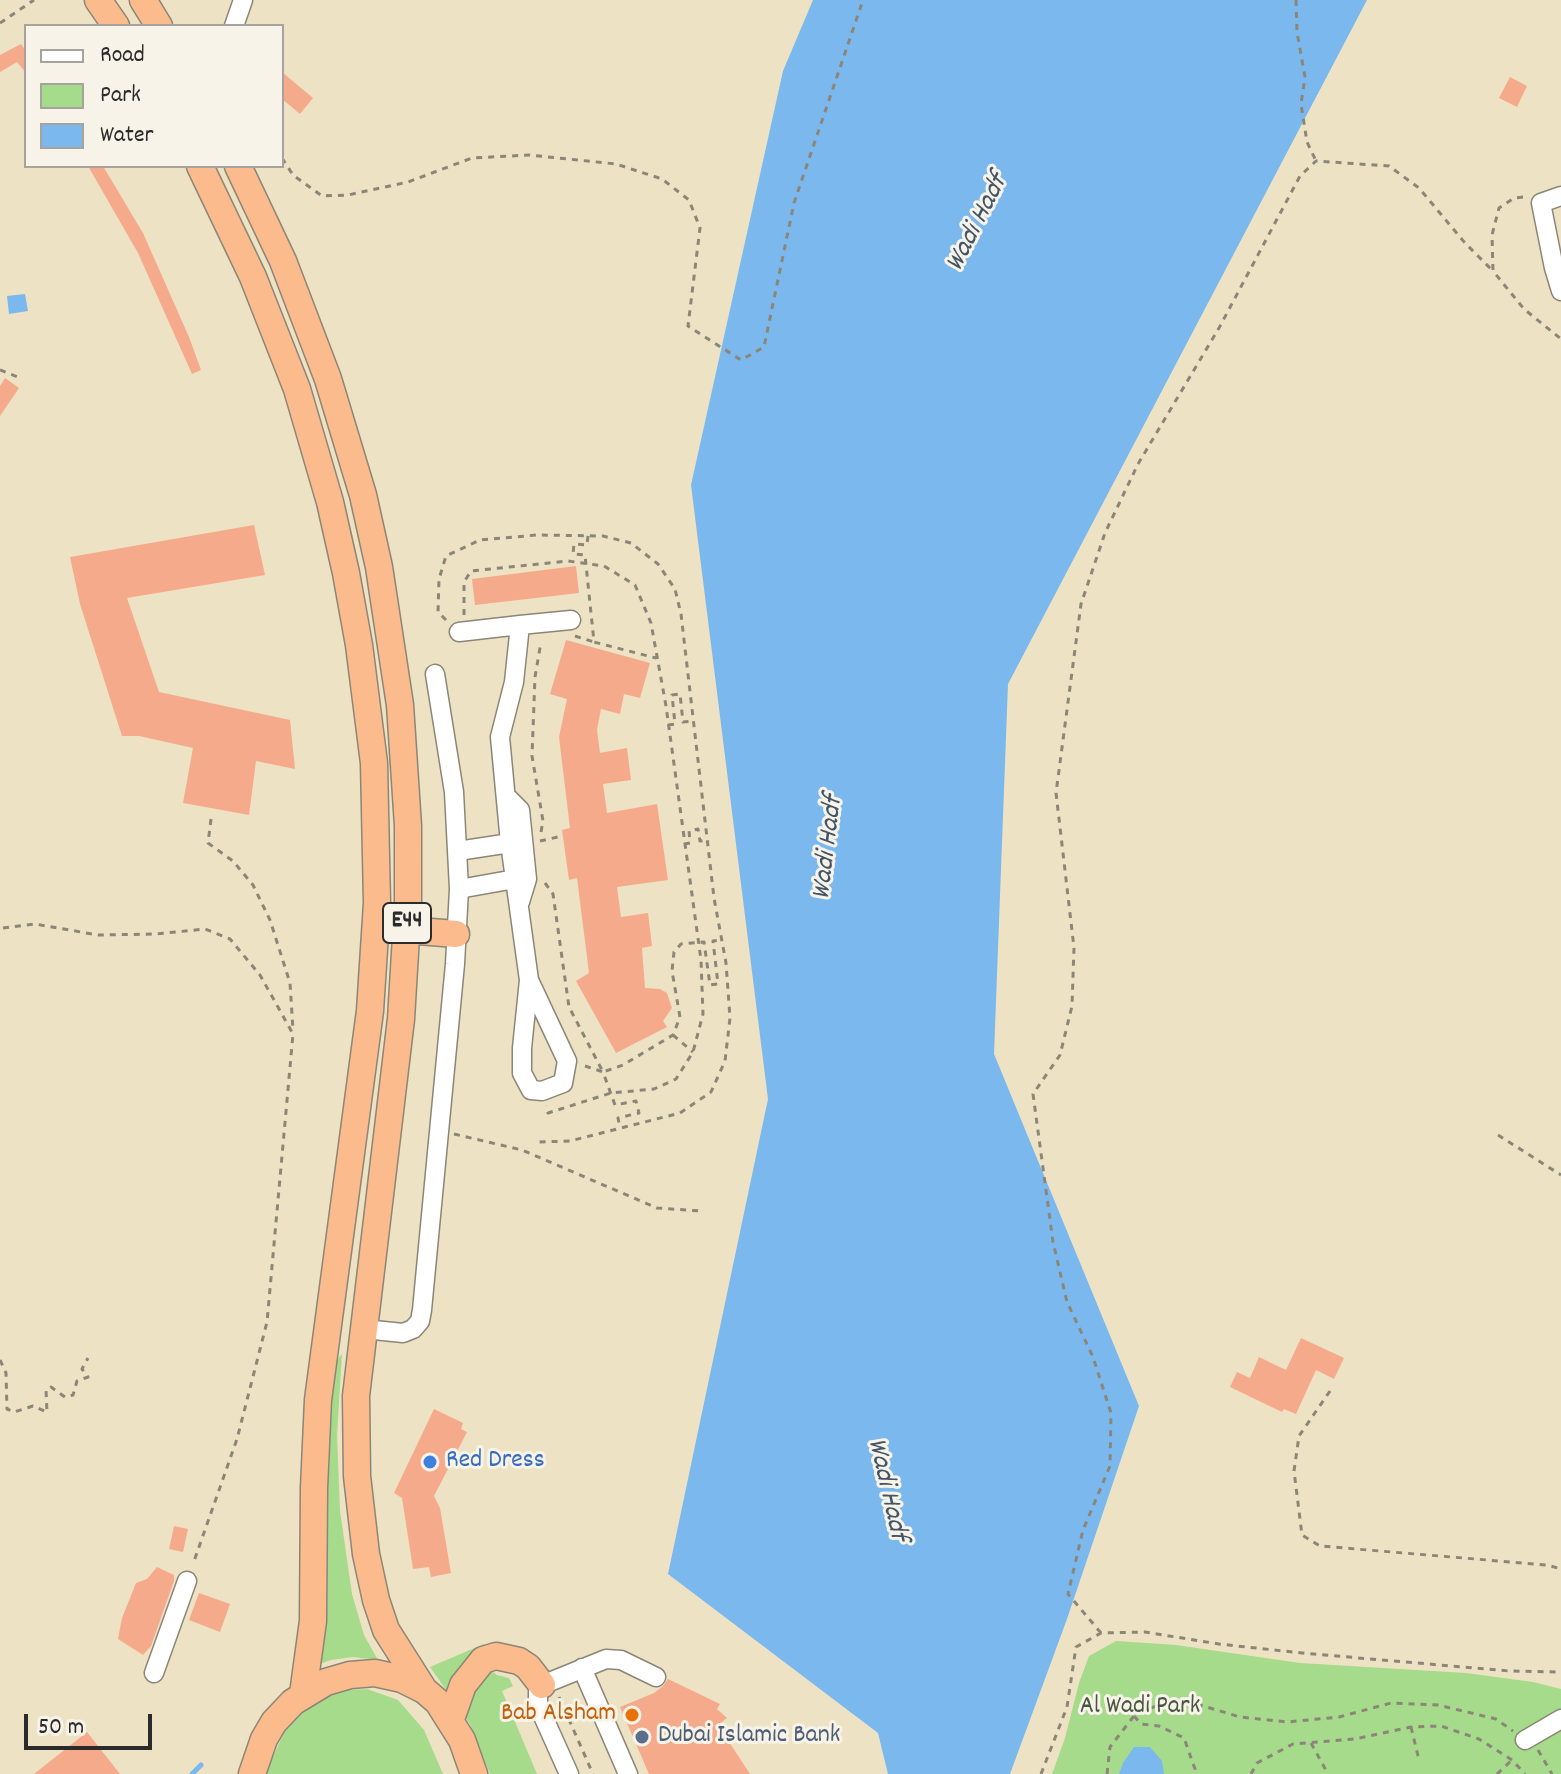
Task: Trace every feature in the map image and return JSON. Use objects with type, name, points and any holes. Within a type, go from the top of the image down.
[{"type":"highway","points":[[98,0],[115,24]]},
{"type":"highway","points":[[143,0],[158,24]]},
{"type":"highway","name":"E44","points":[[201,168],[253,277],[297,389],[330,502],[346,573],[372,748],[377,827],[377,903],[370,1011],[318,1400],[313,1621],[303,1694]]},
{"type":"highway","name":"E44","points":[[239,168],[283,261],[328,379],[363,495],[379,567],[400,705],[409,864],[401,1019],[356,1396],[357,1462],[366,1554],[376,1600],[386,1630],[424,1690]]},
{"type":"highway","points":[[406,930],[456,934]]},
{"type":"highway","points":[[330,1324],[364,1329]]},
{"type":"highway","points":[[451,1719],[463,1685],[483,1660],[496,1656],[519,1661],[528,1667],[540,1692]]},
{"type":"highway","points":[[252,1774],[264,1739],[274,1722],[303,1694],[326,1682],[350,1675],[375,1673],[402,1679],[424,1690],[438,1702],[462,1740],[474,1774]]},
{"type":"street","points":[[235,24],[243,0]]},
{"type":"street","points":[[1561,196],[1541,203],[1561,291]]},
{"type":"street","points":[[459,632],[571,620]]},
{"type":"street","points":[[520,625],[514,682],[500,737],[510,843],[529,980],[522,1073],[531,1090],[542,1091],[563,1083],[567,1061],[529,980]]},
{"type":"street","points":[[364,1329],[403,1333],[413,1329],[420,1321],[459,889],[449,752],[435,674]]},
{"type":"street","points":[[506,796],[520,810],[527,879],[519,905]]},
{"type":"street","points":[[458,851],[510,843]]},
{"type":"street","points":[[459,889],[515,879]]},
{"type":"street","points":[[154,1673],[187,1581]]},
{"type":"street","points":[[569,1774],[540,1692],[582,1668],[613,1659],[656,1677]]},
{"type":"street","points":[[582,1668],[628,1774]]},
{"type":"street","points":[[1525,1740],[1561,1719]]},
{"type":"path","points":[[0,23],[34,0]]},
{"type":"path","points":[[284,161],[293,175],[322,196],[348,195],[408,182],[472,158],[530,155],[616,164],[662,179],[689,200],[700,228],[688,326],[741,360],[764,347],[794,203],[863,0]]},
{"type":"path","points":[[1296,0],[1297,32],[1305,77],[1301,104],[1307,142],[1316,161]]},
{"type":"path","points":[[1101,1633],[1068,1594],[1083,1530],[1110,1466],[1111,1413],[1093,1357],[1067,1302],[1053,1242],[1033,1094],[1060,1055],[1072,1006],[1074,948],[1056,793],[1081,604],[1105,533],[1138,464],[1219,328],[1300,176],[1316,161],[1389,166],[1419,188],[1524,309],[1561,339]]},
{"type":"path","points":[[1493,271],[1492,235],[1499,208],[1514,198],[1529,196],[1541,203]]},
{"type":"path","points":[[0,370],[18,377]]},
{"type":"path","points":[[539,1142],[570,1141],[680,1113],[711,1092],[725,1061],[730,1018],[681,614],[675,589],[658,564],[631,543],[603,536],[537,535],[480,540],[446,556],[439,579],[438,612],[459,632],[465,611],[464,582],[471,571],[568,561],[604,566],[635,585],[651,623],[698,942],[703,1014],[693,1052],[676,1079],[654,1089],[611,1093],[548,1113],[542,1091]]},
{"type":"path","points":[[588,536],[587,545],[574,544],[573,554],[585,555],[594,642],[657,658]]},
{"type":"path","points":[[545,622],[535,677],[532,756],[543,821],[539,841],[562,836]]},
{"type":"path","points":[[668,725],[675,724],[672,695],[680,694],[683,722],[693,721]]},
{"type":"path","points":[[187,1581],[237,1439],[267,1322],[293,1034],[290,983],[270,920],[253,885],[233,861],[208,843],[211,819]]},
{"type":"path","points":[[684,844],[690,843],[689,831],[698,829],[700,841],[707,840]]},
{"type":"path","points":[[543,880],[553,894],[569,1007],[603,1072],[615,1105],[636,1101],[639,1113],[618,1118],[620,1128]]},
{"type":"path","points":[[3,928],[35,924],[98,935],[205,929],[230,939],[260,975],[293,1034]]},
{"type":"path","points":[[567,1061],[603,1072],[623,1065],[673,1035],[680,1017],[672,971],[674,952],[681,944],[704,942],[710,985],[718,984],[713,941],[721,940]]},
{"type":"path","points":[[673,1035],[693,1052]]},
{"type":"path","points":[[438,1131],[522,1150],[657,1208],[701,1211]]},
{"type":"path","points":[[1498,1135],[1561,1175]]},
{"type":"path","points":[[0,1360],[6,1373],[7,1409],[14,1412],[33,1406],[47,1412],[46,1390],[51,1387],[65,1397],[73,1395],[77,1381],[88,1377],[82,1369],[88,1358]]},
{"type":"path","points":[[1330,1391],[1299,1436],[1294,1471],[1302,1535],[1320,1546],[1547,1565],[1561,1569]]},
{"type":"path","points":[[1041,1774],[1067,1707],[1076,1647],[1101,1633],[1145,1632],[1302,1653],[1509,1671],[1561,1672]]},
{"type":"path","points":[[540,1692],[556,1689],[593,1774]]},
{"type":"path","points":[[1107,1774],[1110,1747],[1134,1716],[1158,1705],[1190,1702],[1240,1717],[1287,1722],[1339,1717],[1391,1703],[1438,1705],[1496,1719],[1536,1747],[1552,1774]]},
{"type":"path","points":[[1134,1716],[1141,1724],[1159,1726],[1184,1738],[1195,1774]]},
{"type":"path","points":[[1251,1774],[1257,1763],[1293,1744],[1355,1739],[1411,1727],[1441,1726],[1479,1739],[1512,1760],[1525,1774]]},
{"type":"path","points":[[1411,1727],[1419,1760]]},
{"type":"path","points":[[1311,1743],[1328,1774]]},
{"type":"path","points":[[1497,1774],[1512,1760]]},
{"type":"green space","points":[[342,1354],[337,1435],[340,1511],[352,1594],[364,1635],[378,1660],[353,1657],[311,1667],[323,1444],[335,1362]]},
{"type":"green space","name":"Al Wadi Park","points":[[1116,1641],[1176,1645],[1300,1663],[1466,1673],[1561,1689],[1561,1774],[1052,1774],[1089,1656]]},
{"type":"green space","points":[[484,1644],[486,1667],[497,1675],[509,1678],[513,1686],[502,1691],[537,1774],[490,1774],[470,1724],[430,1667]]},
{"type":"green space","points":[[367,1689],[398,1700],[424,1730],[443,1774],[265,1774],[287,1726],[314,1699],[338,1690]]},
{"type":"water","name":"Wadi Hadf","points":[[813,0],[1367,0],[1008,684],[994,1054],[1139,1406],[1067,1619],[1010,1774],[888,1774],[878,1733],[668,1574],[768,1099],[691,485],[783,71]]},
{"type":"water","points":[[25,294],[28,311],[9,314],[7,296]]},
{"type":"water","points":[[1134,1747],[1150,1747],[1162,1761],[1164,1774],[1119,1774]]},
{"type":"building","points":[[21,44],[24,48],[24,71],[17,62],[0,72],[0,55]]},
{"type":"building","points":[[284,74],[313,98],[300,114],[284,101]]},
{"type":"building","points":[[1510,77],[1527,86],[1517,107],[1499,98]]},
{"type":"building","points":[[89,168],[104,168],[143,233],[201,370],[192,374],[138,253]]},
{"type":"building","points":[[5,378],[19,388],[0,416],[0,386]]},
{"type":"building","points":[[254,525],[265,575],[127,598],[159,692],[290,720],[295,769],[256,761],[249,815],[183,803],[193,748],[139,736],[122,736],[80,604],[70,557]]},
{"type":"building","points":[[576,566],[579,593],[475,605],[472,579]]},
{"type":"building","points":[[566,640],[650,663],[640,698],[624,694],[620,714],[601,709],[597,730],[600,753],[627,748],[631,780],[603,784],[607,813],[657,804],[668,880],[617,887],[621,917],[648,913],[652,946],[642,948],[645,988],[667,993],[672,1008],[663,1021],[667,1027],[616,1053],[576,981],[589,973],[577,878],[569,880],[562,830],[570,828],[559,737],[567,699],[550,694]]},
{"type":"building","points":[[1301,1338],[1344,1358],[1334,1379],[1316,1370],[1296,1414],[1284,1409],[1282,1412],[1230,1387],[1237,1372],[1250,1378],[1259,1357],[1286,1370]]},
{"type":"building","name":"Red Dress","points":[[434,1409],[463,1423],[461,1429],[467,1432],[434,1496],[440,1508],[451,1573],[431,1577],[429,1567],[413,1569],[402,1498],[394,1493]]},
{"type":"building","points":[[174,1526],[188,1529],[183,1552],[169,1549]]},
{"type":"building","points":[[157,1567],[174,1575],[174,1581],[151,1646],[143,1655],[118,1639],[122,1618],[136,1583],[147,1579]]},
{"type":"building","points":[[199,1593],[230,1604],[220,1632],[189,1620]]},
{"type":"building","points":[[668,1679],[720,1704],[717,1709],[727,1718],[718,1725],[750,1774],[649,1774],[620,1707],[654,1693]]},
{"type":"building","points":[[87,1732],[120,1774],[34,1774]]},
{"type":"waterway","points":[[192,1774],[201,1765]]},
{"type":"place","name":"Red Dress","points":[[430,1462]]},
{"type":"place","name":"Bab Alsham","points":[[632,1715]]},
{"type":"place","name":"Dubai Islamic Bank","points":[[642,1737]]}]
